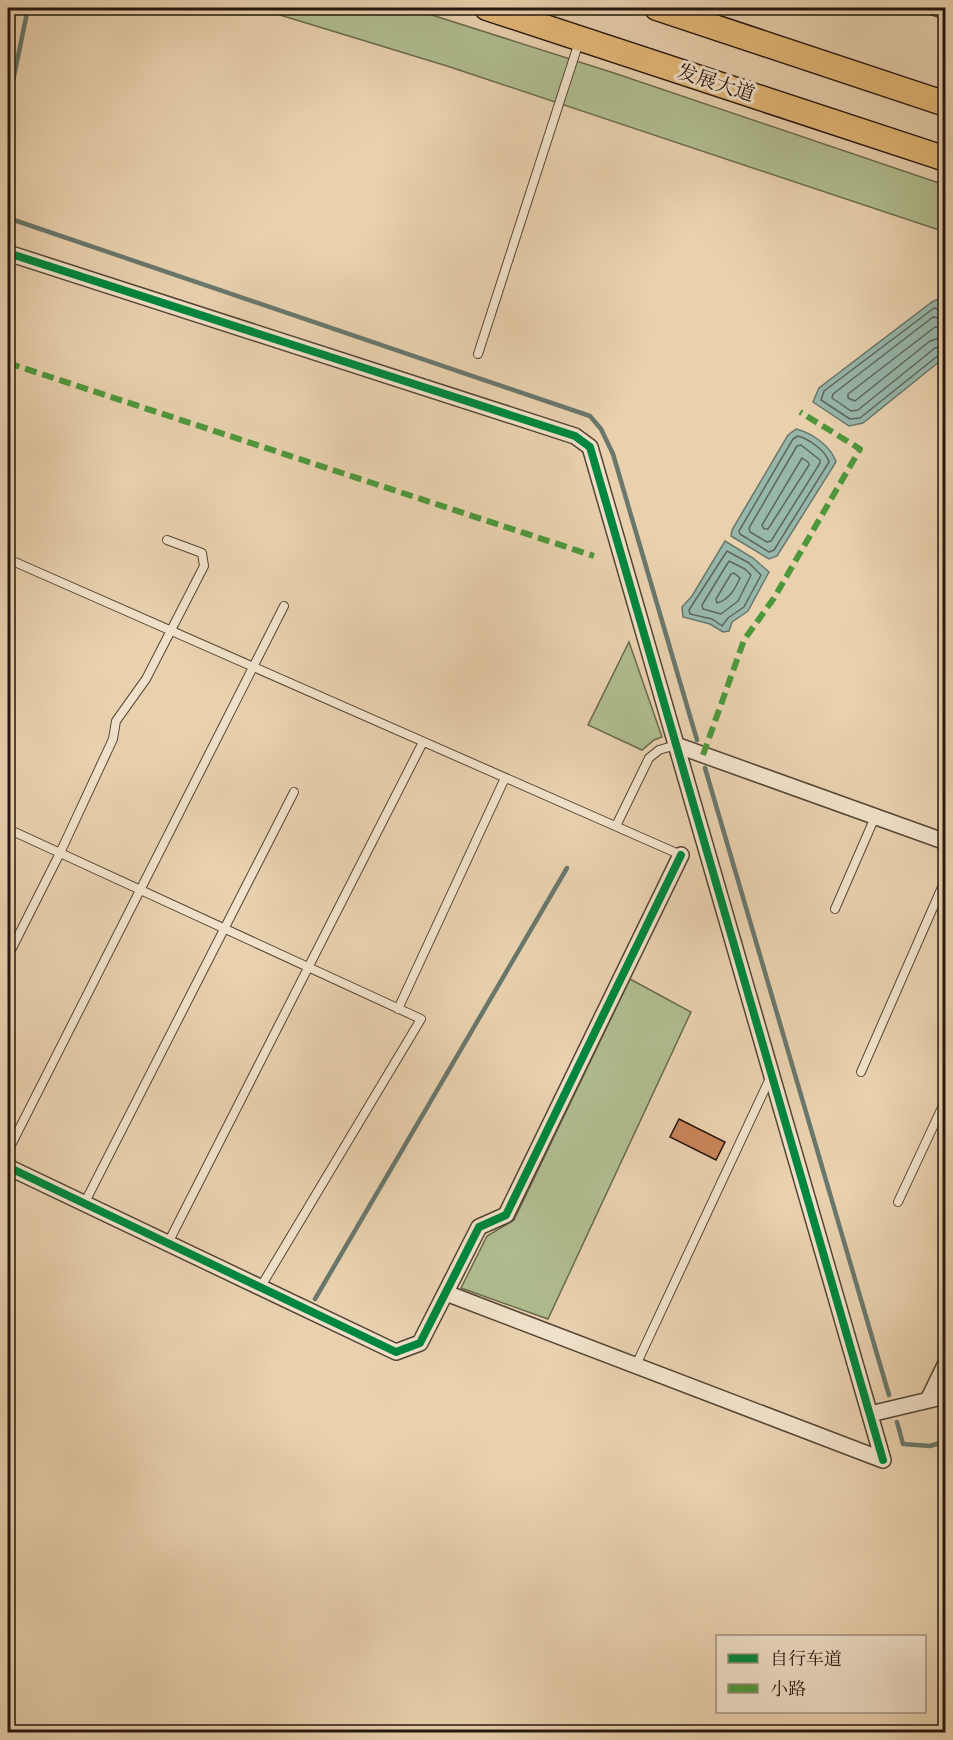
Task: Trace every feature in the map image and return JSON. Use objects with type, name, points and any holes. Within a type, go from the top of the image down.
[{"type":"main road","name":"发展大道","points":[[487,8],[945,159]]},
{"type":"main road","points":[[657,8],[945,104]]},
{"type":"street","points":[[936,8],[945,11]]},
{"type":"street","points":[[8,253],[576,436],[590,447],[883,1460],[446,1293]]},
{"type":"street","points":[[676,745],[945,842]]},
{"type":"street","points":[[8,1167],[396,1352],[420,1343],[479,1227],[506,1215],[681,855]]},
{"type":"street","points":[[928,1400],[945,1363]]},
{"type":"street","points":[[870,1414],[945,1396]]},
{"type":"lane","points":[[478,354],[580,38]]},
{"type":"lane","points":[[8,956],[60,853],[113,739],[116,721],[146,679],[204,566],[202,553],[168,540]]},
{"type":"lane","points":[[8,559],[681,855]]},
{"type":"lane","points":[[8,1151],[284,606]]},
{"type":"lane","points":[[168,1244],[423,742]]},
{"type":"lane","points":[[616,826],[649,758],[658,750],[676,745]]},
{"type":"lane","points":[[398,1009],[505,778]]},
{"type":"lane","points":[[84,1203],[294,792]]},
{"type":"lane","points":[[835,909],[875,817]]},
{"type":"lane","points":[[8,829],[421,1019],[261,1288]]},
{"type":"lane","points":[[861,1072],[945,878]]},
{"type":"lane","points":[[636,1365],[771,1075]]},
{"type":"lane","points":[[898,1202],[945,1099]]},
{"type":"green space","points":[[257,8],[410,8],[614,73],[945,185],[945,232],[447,66]]},
{"type":"green space","points":[[629,642],[662,737],[654,740],[642,750],[588,725]]},
{"type":"green space","points":[[630,979],[691,1012],[548,1319],[461,1288],[487,1236],[514,1220]]},
{"type":"water","points":[[938,299],[945,308],[945,357],[863,423],[849,426],[813,402],[819,388]]},
{"type":"water","points":[[796,429],[820,441],[834,456],[836,462],[777,556],[769,559],[731,536],[732,530],[788,435]]},
{"type":"water","points":[[725,541],[753,558],[769,572],[748,611],[732,622],[729,631],[723,632],[710,624],[683,617],[682,607],[692,596]]},
{"type":"building","points":[[679,1119],[725,1142],[716,1160],[670,1137]]},
{"type":"waterway","points":[[8,105],[28,8]]},
{"type":"waterway","points":[[8,218],[590,416],[601,429],[613,454],[697,740]]},
{"type":"waterway","points":[[705,768],[889,1395]]},
{"type":"waterway","points":[[315,1299],[567,868]]},
{"type":"waterway","points":[[897,1422],[903,1444],[930,1446],[946,1441]]},
{"type":"marked path","points":[[8,363],[594,556]]},
{"type":"marked path","points":[[703,755],[744,640],[774,598],[860,449],[800,412]]},
{"type":"cycle path","points":[[8,253],[575,436],[590,447],[883,1460]]},
{"type":"cycle path","points":[[8,1167],[396,1352],[420,1343],[479,1227],[506,1215],[681,855]]}]
